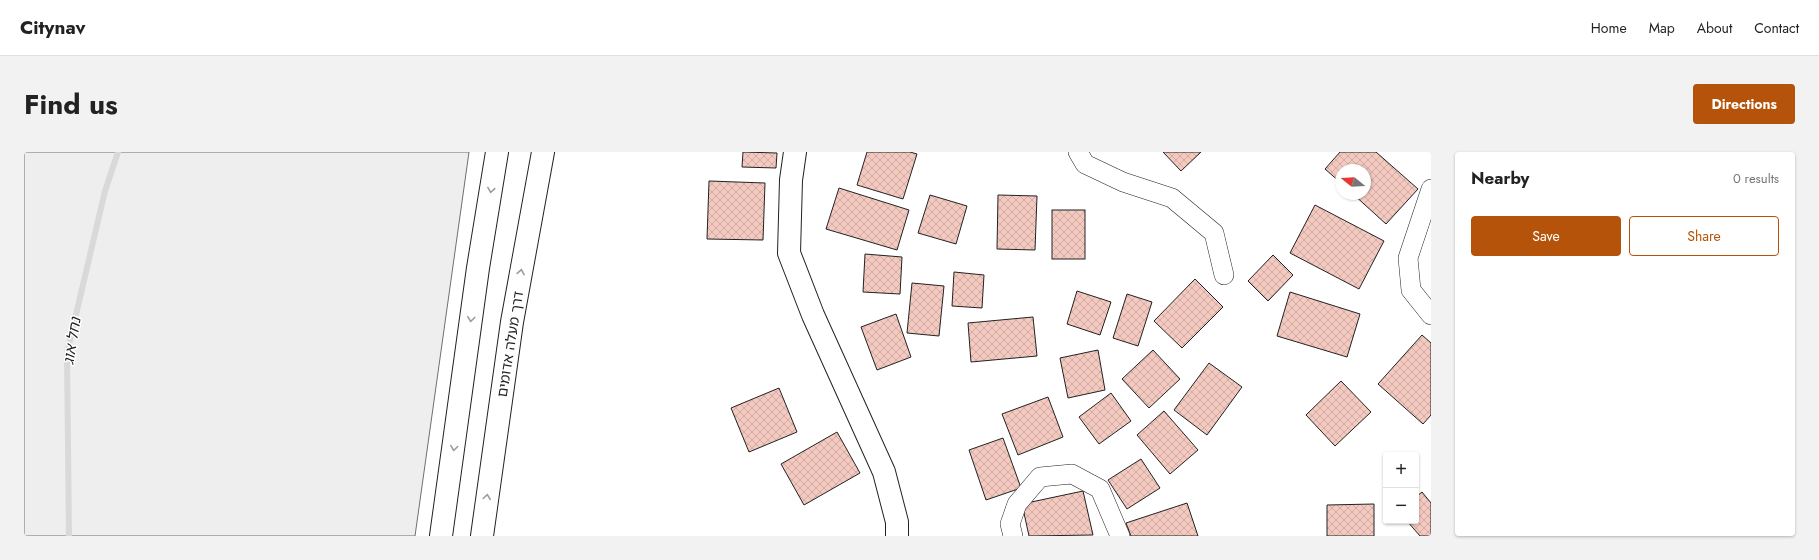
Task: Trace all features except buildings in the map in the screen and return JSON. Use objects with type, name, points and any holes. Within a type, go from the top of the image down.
[{"type":"main road","points":[[441,536],[478,268],[497,152]]},
{"type":"main road","name":"דרך מעלה אדומים","points":[[482,536],[512,322],[543,152]]},
{"type":"main road","points":[[796,152],[791,180],[788,253],[813,315],[884,472],[897,522],[897,536]]},
{"type":"street","points":[[1078,152],[1086,164],[1123,182],[1172,198],[1214,233],[1224,276]]},
{"type":"street","points":[[1431,189],[1408,258],[1411,290],[1431,315]]},
{"type":"street","points":[[1013,536],[1010,524],[1017,504],[1040,477],[1072,474],[1100,489],[1120,536]]},
{"type":"shaded area","points":[[24,152],[469,152],[415,536],[24,536]]},
{"type":"waterway","name":"נחל אוג","points":[[69,536],[67,353],[105,191],[118,152]]}]
